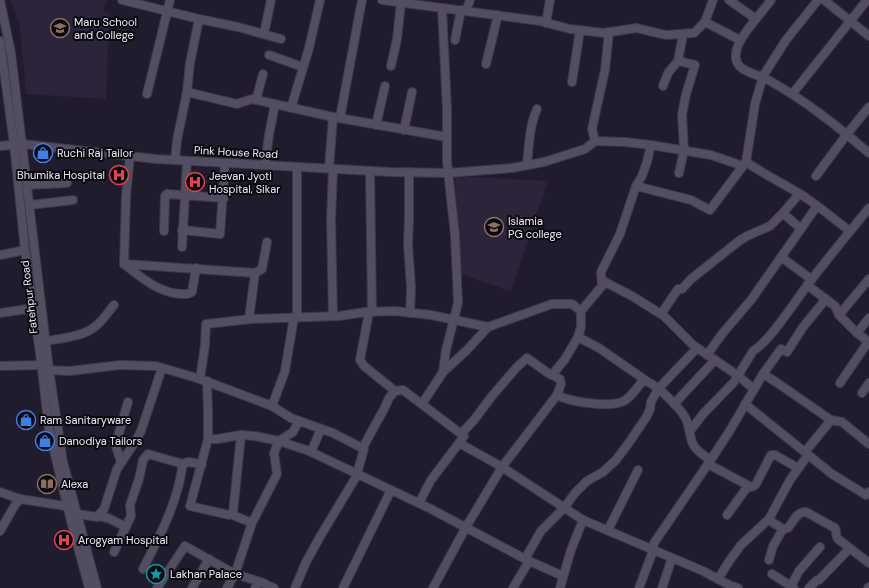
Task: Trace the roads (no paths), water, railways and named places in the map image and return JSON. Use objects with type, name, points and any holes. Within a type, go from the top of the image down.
[{"type":"street","name":"Fatehpur Road","points":[[0,0],[16,86],[18,144],[30,205],[46,341],[45,367],[73,509],[97,588]]},
{"type":"street","points":[[122,0],[168,12],[238,27],[281,39]]},
{"type":"street","points":[[147,94],[170,0]]},
{"type":"street","points":[[264,34],[271,0]]},
{"type":"street","points":[[291,108],[309,48],[320,0]]},
{"type":"street","points":[[333,316],[331,168],[336,118],[362,0]]},
{"type":"street","points":[[382,0],[402,3],[412,2],[439,5],[464,11],[546,23],[570,29],[604,33],[636,28],[666,35],[694,33],[705,22],[713,0]]},
{"type":"street","points":[[455,40],[464,11],[470,0]]},
{"type":"street","points":[[546,23],[550,0]]},
{"type":"street","points":[[730,0],[756,19]]},
{"type":"street","points":[[771,0],[740,40],[736,53],[740,68],[749,73],[763,76],[793,93],[823,115],[869,153]]},
{"type":"street","points":[[636,186],[691,200],[710,210],[745,164],[755,104],[763,76],[786,40],[818,0]]},
{"type":"street","points":[[824,0],[869,36]]},
{"type":"street","points":[[793,93],[867,0]]},
{"type":"street","points":[[391,66],[397,39],[402,3]]},
{"type":"street","points":[[439,5],[448,173],[455,236],[458,303],[446,350],[443,372]]},
{"type":"street","points":[[486,64],[498,15]]},
{"type":"street","points":[[175,160],[177,140],[187,92],[190,63],[199,19]]},
{"type":"street","points":[[705,22],[740,40]]},
{"type":"street","points":[[572,82],[580,30]]},
{"type":"street","points":[[609,32],[605,70],[592,129],[595,141],[625,142],[684,150],[745,164],[799,194],[850,231]]},
{"type":"street","points":[[663,86],[668,73],[678,61],[683,34]]},
{"type":"street","points":[[0,41],[3,86],[18,144],[25,250],[45,367]]},
{"type":"street","points":[[268,55],[303,67]]},
{"type":"street","points":[[678,61],[695,66],[686,94],[682,115],[684,150],[679,173]]},
{"type":"street","points":[[256,100],[263,74]]},
{"type":"street","points":[[3,86],[16,86]]},
{"type":"street","points":[[376,125],[385,86]]},
{"type":"street","points":[[187,92],[237,104],[242,104],[248,100],[256,100],[336,118],[447,137]]},
{"type":"street","points":[[404,130],[412,92]]},
{"type":"street","points":[[265,165],[275,104]]},
{"type":"street","points":[[816,176],[869,107]]},
{"type":"street","points":[[527,165],[530,130],[537,109]]},
{"type":"street","name":"Pink House Road","points":[[0,146],[18,144],[187,161],[370,171],[448,173],[512,168],[544,162],[585,148],[595,141]]},
{"type":"street","points":[[552,375],[565,359],[578,337],[581,327],[581,311],[601,289],[603,282],[601,278],[602,272],[620,234],[636,186],[642,176],[651,145]]},
{"type":"street","points":[[124,264],[126,196],[130,156]]},
{"type":"street","points":[[182,247],[187,161]]},
{"type":"street","points":[[182,230],[220,234],[224,198],[225,163]]},
{"type":"street","points":[[272,406],[285,371],[295,317],[297,167]]},
{"type":"street","points":[[370,171],[370,312],[360,360],[364,366],[395,391]]},
{"type":"street","points":[[409,172],[408,244],[411,287],[410,313]]},
{"type":"street","points":[[27,185],[67,183]]},
{"type":"street","points":[[661,314],[678,289],[682,289],[691,279],[747,236],[770,226],[799,194]]},
{"type":"street","points":[[164,230],[166,195],[224,198]]},
{"type":"street","points":[[30,205],[73,200]]},
{"type":"street","points":[[707,355],[722,334],[751,300],[817,206]]},
{"type":"street","points":[[690,431],[703,414],[734,382],[753,351],[758,348],[771,333],[809,282],[869,208]]},
{"type":"street","points":[[783,213],[801,228]]},
{"type":"street","points":[[124,264],[255,273],[262,269],[267,242]]},
{"type":"street","points":[[0,255],[25,250]]},
{"type":"street","points":[[781,257],[835,306],[838,315],[869,342],[840,383]]},
{"type":"street","points":[[124,264],[155,287],[177,294],[189,294],[192,292],[196,268]]},
{"type":"street","points":[[249,319],[255,273]]},
{"type":"street","points":[[838,315],[869,279]]},
{"type":"street","points":[[603,282],[632,296],[661,314],[698,348],[737,375],[754,389]]},
{"type":"street","points":[[639,588],[653,551],[654,543],[709,462],[746,404],[762,374],[781,349],[787,352],[796,335],[826,299]]},
{"type":"street","points":[[422,404],[443,372],[467,350],[488,327],[552,304],[572,304],[581,311]]},
{"type":"street","points":[[46,341],[79,334],[89,330],[98,324],[114,305]]},
{"type":"street","points":[[0,313],[34,308]]},
{"type":"street","points":[[233,513],[229,515],[190,506],[208,438],[208,411],[203,380],[206,324],[249,319],[333,316],[370,312],[431,315],[488,327]]},
{"type":"street","points":[[857,333],[869,318]]},
{"type":"street","points":[[578,337],[605,352],[658,389],[684,416],[694,447],[709,462],[748,486],[753,487],[756,484],[771,455],[798,468]]},
{"type":"street","points":[[513,588],[541,531],[564,508],[582,485],[603,472],[624,449],[647,416],[651,402],[658,389],[698,348]]},
{"type":"street","points":[[433,588],[466,527],[502,466],[557,395],[561,384],[560,379],[527,358],[517,367],[461,434]]},
{"type":"street","points":[[674,404],[716,360]]},
{"type":"street","points":[[0,366],[45,367],[70,371],[120,365],[156,366],[203,380],[272,406],[299,421],[333,433],[362,449]]},
{"type":"street","points":[[98,516],[104,509],[117,469],[136,442],[141,431],[162,368]]},
{"type":"street","points":[[762,374],[776,382],[830,420],[842,422],[869,444]]},
{"type":"street","points":[[557,395],[575,402],[616,403],[626,400],[644,381],[648,382]]},
{"type":"street","points":[[862,393],[869,383]]},
{"type":"street","points":[[295,588],[306,562],[357,474],[364,449],[362,449],[384,409],[388,398],[395,391],[403,390],[464,436],[431,480],[419,503]]},
{"type":"street","points":[[121,462],[116,447],[128,402]]},
{"type":"street","points":[[746,404],[832,474],[868,495]]},
{"type":"street","points":[[718,579],[741,545],[768,520],[806,454],[830,420]]},
{"type":"street","points":[[227,588],[235,574],[252,523],[277,474],[274,453],[280,441],[293,432],[299,421]]},
{"type":"street","points":[[311,452],[321,429]]},
{"type":"street","points":[[208,438],[217,439],[241,435],[255,436],[280,441],[311,452],[419,503],[527,560],[563,576]]},
{"type":"street","points":[[233,513],[241,435]]},
{"type":"street","points":[[459,443],[502,466],[583,520],[738,588]]},
{"type":"street","points":[[114,552],[131,516],[130,505],[143,460],[148,454],[183,464],[188,462],[202,464]]},
{"type":"street","points":[[143,569],[177,492],[183,464]]},
{"type":"street","points":[[608,530],[638,470]]},
{"type":"street","points":[[727,515],[748,486]]},
{"type":"street","points":[[343,588],[391,490]]},
{"type":"street","points":[[0,492],[20,499],[73,509],[108,518],[126,527]]},
{"type":"street","points":[[0,531],[20,499]]},
{"type":"street","points":[[73,509],[89,588]]},
{"type":"street","points":[[769,560],[772,546],[783,529],[788,528],[802,511],[821,519],[835,528],[836,537],[849,549],[869,563]]},
{"type":"street","points":[[233,513],[235,516],[252,523]]},
{"type":"street","points":[[560,588],[570,550],[583,520]]},
{"type":"street","points":[[768,520],[783,529]]},
{"type":"street","points":[[157,588],[185,546],[235,574],[264,583],[274,588]]},
{"type":"street","points":[[772,574],[792,587],[799,571],[820,548]]},
{"type":"street","points":[[809,588],[817,580],[819,580],[849,549]]},
{"type":"street","points":[[662,588],[672,558]]},
{"type":"street","points":[[192,588],[209,560]]},
{"type":"street","points":[[255,588],[258,583],[264,583]]},
{"type":"place","name":"Maru School and College","points":[[60,28]]},
{"type":"place","name":"Ruchi Raj Tailor","points":[[43,153]]},
{"type":"place","name":"Bhumika Hospital","points":[[119,175]]},
{"type":"place","name":"Jeevan Jyoti Hospital, Sikar","points":[[195,182]]},
{"type":"place","name":"Islamia PG college","points":[[494,227]]},
{"type":"place","name":"Ram Sanitaryware","points":[[26,420]]},
{"type":"place","name":"Danodiya Tailors","points":[[45,441]]},
{"type":"place","name":"Alexa","points":[[47,484]]},
{"type":"place","name":"Arogyam Hospital","points":[[64,540]]},
{"type":"place","name":"Lakhan Palace","points":[[156,574]]}]
